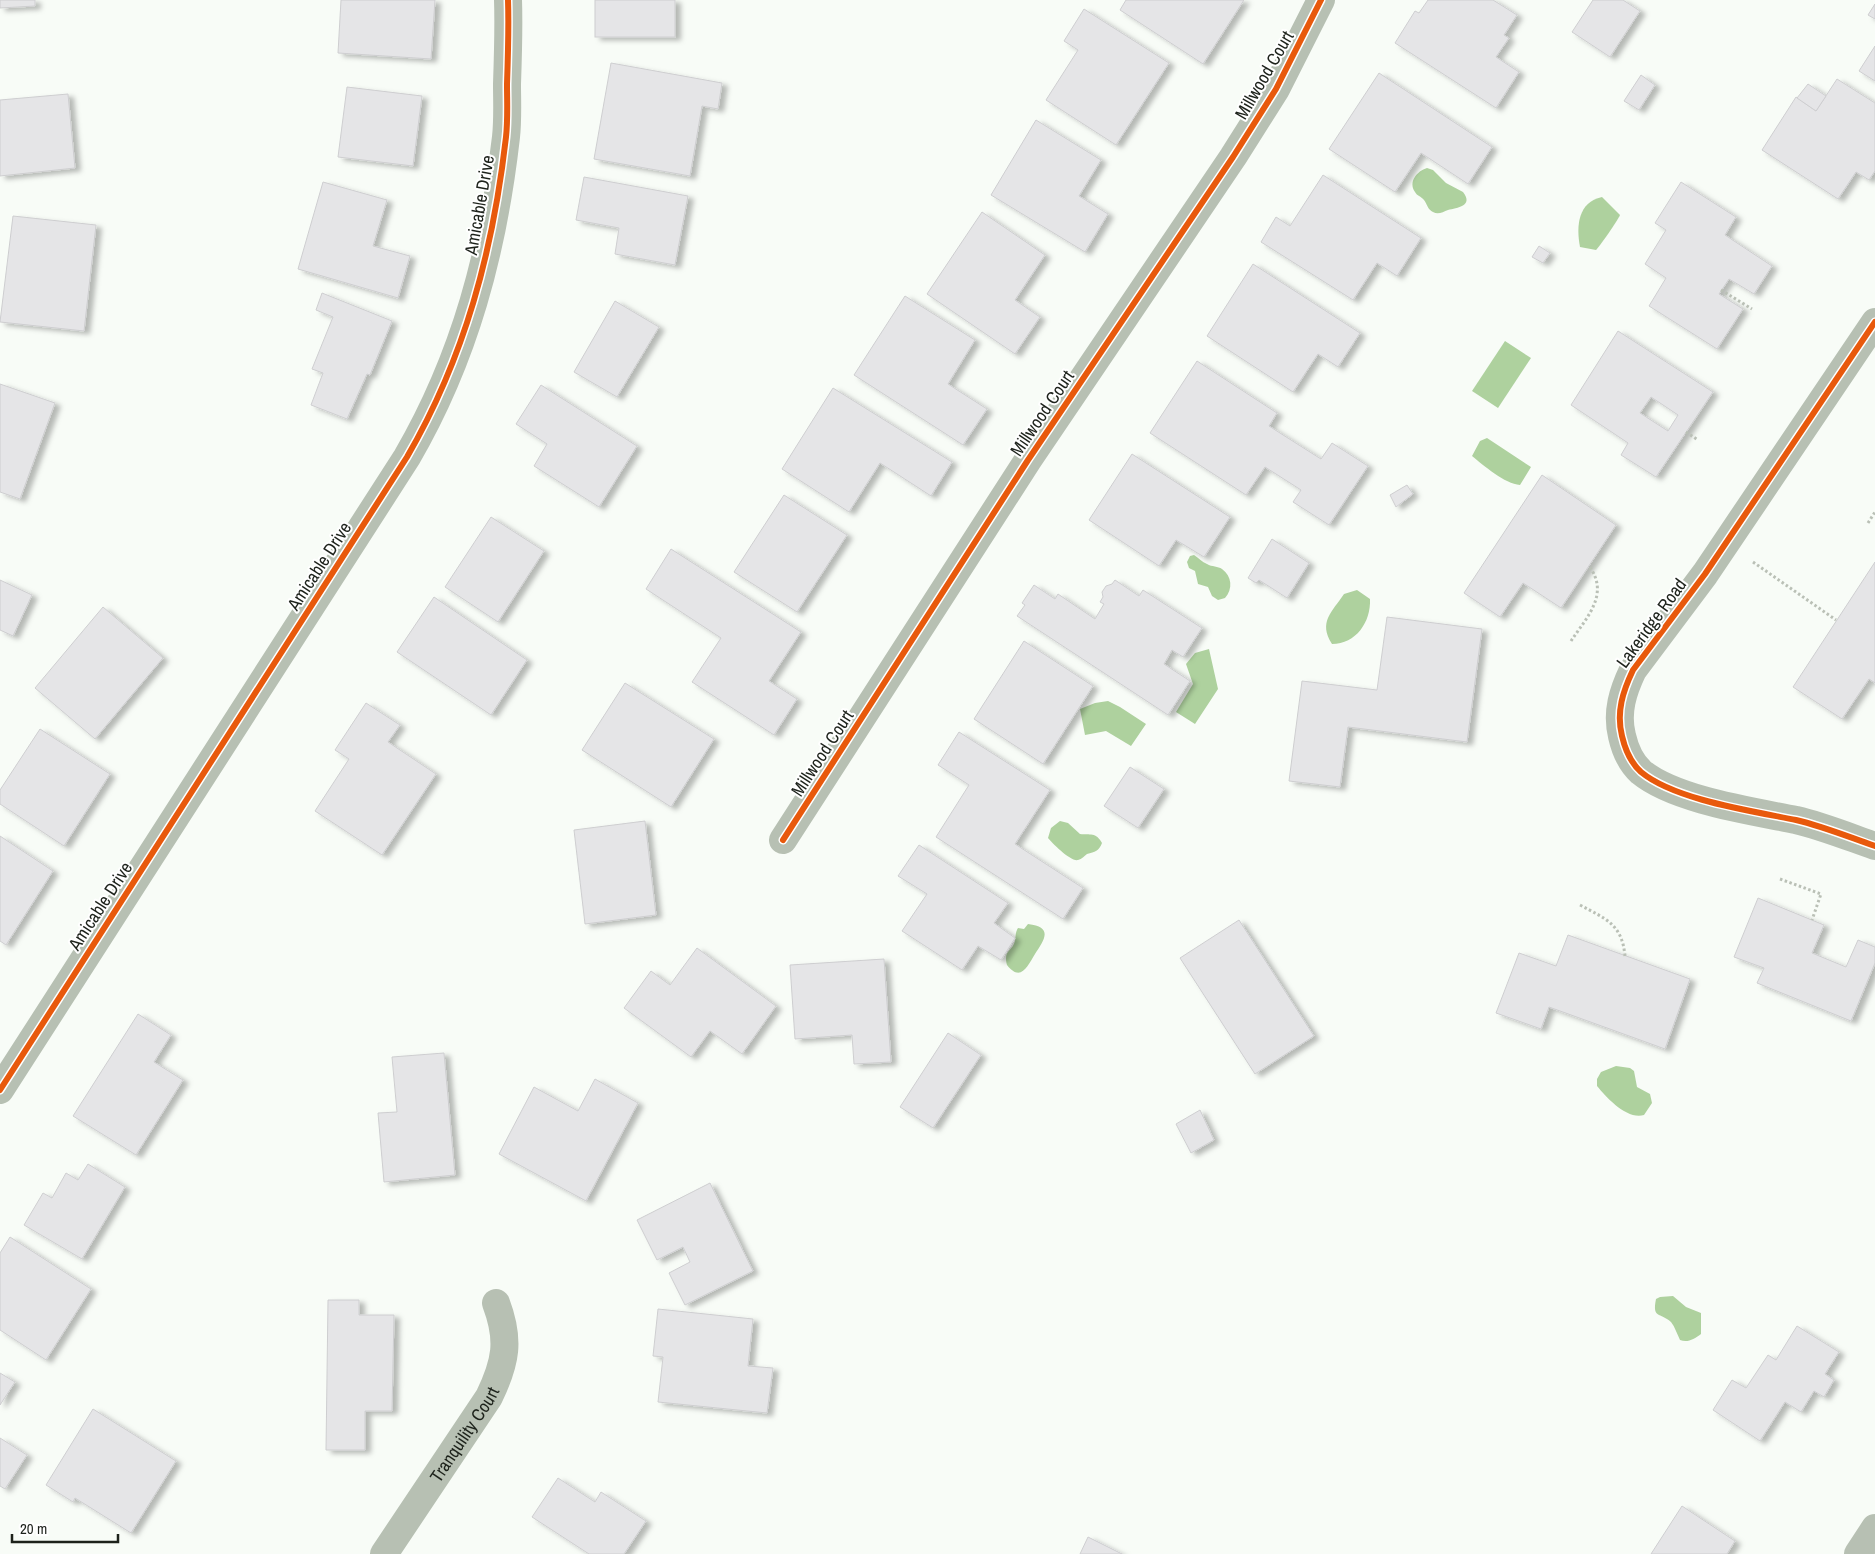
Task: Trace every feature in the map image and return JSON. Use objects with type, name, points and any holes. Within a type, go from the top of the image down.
[{"type":"street","name":"Amicable Drive","points":[[0,1090],[407,457],[425,426],[466,329],[490,239],[506,135],[508,0]]},
{"type":"street","name":"Millwood Court","points":[[783,840],[1028,460],[1233,157],[1276,89],[1321,0]]},
{"type":"street","name":"Lakeridge Road","points":[[1875,322],[1685,602],[1633,670],[1624,687],[1620,710],[1620,727],[1629,755],[1634,764],[1646,776],[1677,792],[1802,822],[1875,846]]},
{"type":"street","name":"Tranquility Court","points":[[384,1554],[489,1397],[495,1384],[501,1370],[505,1345],[503,1322],[496,1303]]},
{"type":"street","points":[[1858,1554],[1875,1528]]},
{"type":"path","points":[[1721,290],[1752,309]]},
{"type":"path","points":[[1686,432],[1698,440]]},
{"type":"path","points":[[1868,523],[1875,512]]},
{"type":"path","points":[[1726,543],[1836,620]]},
{"type":"path","points":[[1571,641],[1596,601],[1598,589],[1596,577],[1589,566]]},
{"type":"path","points":[[1780,879],[1822,894],[1812,920]]},
{"type":"path","points":[[1580,905],[1604,917],[1617,929],[1624,944],[1625,956]]},
{"type":"shaded area","points":[[1427,168],[1433,170],[1446,183],[1463,192],[1467,200],[1463,206],[1440,213],[1430,210],[1413,188],[1413,181],[1417,174]]},
{"type":"shaded area","points":[[1602,197],[1620,215],[1596,250],[1580,247],[1578,231],[1583,209],[1594,200]]},
{"type":"shaded area","points":[[1505,341],[1531,358],[1498,408],[1472,391]]},
{"type":"shaded area","points":[[1487,438],[1531,467],[1520,485],[1501,478],[1472,456],[1480,441]]},
{"type":"shaded area","points":[[1194,555],[1211,566],[1220,568],[1228,575],[1230,587],[1225,598],[1218,600],[1212,596],[1208,587],[1198,584],[1195,571],[1189,568],[1187,562],[1190,556]]},
{"type":"shaded area","points":[[1357,590],[1370,599],[1370,608],[1365,623],[1355,636],[1341,643],[1332,644],[1326,629],[1328,618],[1344,594]]},
{"type":"shaded area","points":[[1209,649],[1218,689],[1195,724],[1176,712],[1193,684],[1186,664],[1195,653]]},
{"type":"shaded area","points":[[1108,701],[1146,724],[1131,746],[1106,731],[1085,735],[1080,709],[1095,703]]},
{"type":"shaded area","points":[[1060,821],[1068,823],[1080,834],[1097,837],[1102,843],[1100,848],[1078,860],[1066,855],[1048,838],[1051,828]]},
{"type":"shaded area","points":[[1028,924],[1041,928],[1044,931],[1044,939],[1027,967],[1020,972],[1016,972],[1007,965],[1006,956],[1014,945],[1018,928],[1024,929]]},
{"type":"shaded area","points":[[1616,1066],[1630,1068],[1634,1071],[1637,1087],[1650,1094],[1652,1103],[1644,1115],[1638,1116],[1624,1111],[1612,1102],[1597,1086],[1597,1079],[1601,1072]]},
{"type":"shaded area","points":[[1673,1296],[1686,1307],[1701,1313],[1701,1334],[1691,1340],[1680,1340],[1671,1322],[1655,1310],[1656,1299]]},
{"type":"building","points":[[0,0],[35,0],[35,6],[0,8]]},
{"type":"building","points":[[341,0],[435,0],[431,59],[338,53]]},
{"type":"building","points":[[595,0],[675,0],[675,37],[595,37]]},
{"type":"building","points":[[1126,0],[1244,0],[1203,64],[1120,10]]},
{"type":"building","points":[[1428,0],[1493,0],[1517,15],[1504,35],[1509,38],[1496,57],[1519,72],[1496,108],[1395,43],[1415,11],[1419,13]]},
{"type":"building","points":[[1593,0],[1623,0],[1640,11],[1610,57],[1572,32]]},
{"type":"building","points":[[1875,4],[1875,19],[1868,15]]},
{"type":"building","points":[[1084,9],[1169,63],[1116,145],[1046,100],[1078,50],[1064,41]]},
{"type":"building","points":[[1875,46],[1875,81],[1859,71]]},
{"type":"building","points":[[611,63],[722,83],[718,109],[702,106],[690,176],[594,159]]},
{"type":"building","points":[[1379,73],[1492,147],[1468,184],[1421,153],[1395,192],[1329,149]]},
{"type":"building","points":[[1641,75],[1655,85],[1639,110],[1624,101]]},
{"type":"building","points":[[1837,79],[1875,103],[1875,171],[1869,180],[1856,172],[1838,199],[1762,150],[1796,97],[1816,111]]},
{"type":"building","points":[[1808,84],[1826,96],[1816,111],[1797,98]]},
{"type":"building","points":[[347,87],[422,96],[413,166],[338,157]]},
{"type":"building","points":[[68,94],[75,168],[0,176],[0,100]]},
{"type":"building","points":[[1036,120],[1101,160],[1079,196],[1108,214],[1085,252],[991,195]]},
{"type":"building","points":[[1323,175],[1421,238],[1397,276],[1377,263],[1353,300],[1261,242],[1276,217],[1290,226]]},
{"type":"building","points":[[584,177],[688,196],[675,265],[615,254],[619,228],[576,220]]},
{"type":"building","points":[[323,182],[387,200],[373,246],[410,256],[398,298],[298,269]]},
{"type":"building","points":[[1681,182],[1736,217],[1725,235],[1772,266],[1754,294],[1729,279],[1719,294],[1743,309],[1717,349],[1649,306],[1666,278],[1645,264],[1666,230],[1655,223]]},
{"type":"building","points":[[982,212],[1045,255],[1015,300],[1040,317],[1015,354],[927,294]]},
{"type":"building","points":[[13,216],[96,225],[84,331],[0,322]]},
{"type":"building","points":[[1539,246],[1550,253],[1543,263],[1532,257]]},
{"type":"building","points":[[1253,264],[1360,333],[1338,367],[1318,354],[1293,392],[1207,336]]},
{"type":"building","points":[[322,293],[392,321],[370,375],[367,374],[347,419],[311,405],[323,373],[312,369],[333,317],[316,310]]},
{"type":"building","points":[[905,296],[975,340],[948,384],[987,409],[963,445],[854,375]]},
{"type":"building","points":[[615,301],[659,327],[617,397],[574,372]]},
{"type":"building","points":[[1618,331],[1713,392],[1656,477],[1621,455],[1628,443],[1571,405]],"holes":[[[1651,397],[1678,415],[1668,431],[1640,413]]]},
{"type":"building","points":[[1197,361],[1277,413],[1269,426],[1321,459],[1332,443],[1368,466],[1329,525],[1293,502],[1301,490],[1265,467],[1246,495],[1150,433]]},
{"type":"building","points":[[0,384],[55,403],[20,499],[0,492]]},
{"type":"building","points":[[541,385],[637,446],[599,507],[534,466],[547,444],[516,424]]},
{"type":"building","points":[[833,388],[952,462],[931,496],[880,463],[849,512],[782,469]]},
{"type":"building","points":[[1132,454],[1230,517],[1204,557],[1176,540],[1159,566],[1089,520]]},
{"type":"building","points":[[1542,475],[1616,525],[1561,608],[1523,583],[1500,617],[1464,593]]},
{"type":"building","points":[[1407,485],[1413,494],[1396,507],[1390,495]]},
{"type":"building","points":[[784,495],[847,535],[797,612],[734,572]]},
{"type":"building","points":[[491,517],[544,551],[498,622],[445,587]]},
{"type":"building","points":[[1272,539],[1309,563],[1287,598],[1259,580],[1256,583],[1248,578]]},
{"type":"building","points":[[671,549],[801,632],[769,681],[797,699],[774,735],[692,682],[721,638],[646,589]]},
{"type":"building","points":[[1875,562],[1875,683],[1869,679],[1842,719],[1793,687]]},
{"type":"building","points":[[0,580],[32,595],[13,636],[0,630]]},
{"type":"building","points":[[1115,580],[1139,596],[1143,590],[1202,628],[1183,657],[1172,650],[1164,664],[1190,681],[1168,715],[1017,616],[1025,605],[1022,603],[1034,585],[1055,599],[1058,594],[1095,619],[1104,604],[1100,602],[1103,597],[1102,592],[1106,586],[1112,584]]},
{"type":"building","points":[[434,597],[527,660],[491,715],[397,652]]},
{"type":"building","points":[[103,607],[163,658],[95,739],[35,688]]},
{"type":"building","points":[[1387,617],[1482,629],[1467,742],[1348,727],[1340,787],[1289,781],[1302,681],[1377,690]]},
{"type":"building","points":[[1024,641],[1093,686],[1043,764],[974,719]]},
{"type":"building","points":[[625,683],[714,739],[671,807],[582,750]]},
{"type":"building","points":[[366,703],[400,725],[388,742],[436,774],[382,855],[315,811],[349,759],[335,750]]},
{"type":"building","points":[[40,729],[110,774],[64,846],[0,804],[0,790]]},
{"type":"building","points":[[959,732],[1050,790],[1015,844],[1083,888],[1063,919],[936,837],[969,785],[938,765]]},
{"type":"building","points":[[1130,767],[1164,789],[1138,828],[1104,806]]},
{"type":"building","points":[[645,821],[656,915],[585,924],[574,830]]},
{"type":"building","points":[[0,836],[53,871],[6,945],[0,941]]},
{"type":"building","points":[[919,845],[1008,903],[994,923],[1015,938],[1001,960],[978,946],[962,970],[902,931],[927,894],[898,876]]},
{"type":"building","points":[[1758,898],[1824,925],[1812,953],[1846,967],[1858,940],[1875,947],[1875,963],[1851,1021],[1757,983],[1764,968],[1734,957]]},
{"type":"building","points":[[1239,920],[1314,1036],[1255,1074],[1180,958]]},
{"type":"building","points":[[1568,935],[1690,979],[1665,1049],[1549,1007],[1541,1029],[1496,1013],[1519,953],[1556,966]]},
{"type":"building","points":[[697,948],[776,1006],[742,1054],[710,1031],[691,1057],[624,1008],[651,971],[670,985]]},
{"type":"building","points":[[884,959],[891,1062],[854,1064],[852,1035],[795,1039],[790,965]]},
{"type":"building","points":[[138,1014],[171,1035],[154,1062],[183,1080],[136,1155],[73,1116]]},
{"type":"building","points":[[948,1033],[981,1055],[933,1128],[900,1107]]},
{"type":"building","points":[[444,1053],[455,1175],[384,1182],[378,1113],[397,1112],[392,1057]]},
{"type":"building","points":[[595,1079],[638,1103],[586,1201],[499,1154],[534,1087],[578,1111]]},
{"type":"building","points":[[1200,1110],[1214,1140],[1191,1153],[1176,1124]]},
{"type":"building","points":[[88,1164],[125,1187],[82,1259],[24,1225],[43,1193],[52,1198],[66,1173],[78,1180]]},
{"type":"building","points":[[710,1183],[753,1271],[685,1305],[669,1273],[690,1262],[683,1247],[657,1260],[637,1220]]},
{"type":"building","points":[[10,1237],[91,1289],[46,1360],[0,1330],[0,1253]]},
{"type":"building","points":[[328,1300],[359,1300],[359,1315],[394,1315],[392,1411],[365,1411],[365,1450],[326,1450]]},
{"type":"building","points":[[658,1309],[753,1319],[748,1366],[773,1368],[767,1413],[658,1402],[663,1357],[653,1356]]},
{"type":"building","points":[[1797,1326],[1839,1352],[1825,1374],[1834,1380],[1824,1397],[1814,1391],[1801,1412],[1785,1402],[1760,1441],[1713,1410],[1732,1380],[1746,1388],[1768,1355],[1776,1360]]},
{"type":"building","points":[[0,1373],[15,1382],[0,1405]]},
{"type":"building","points":[[93,1409],[176,1461],[131,1533],[75,1498],[73,1502],[46,1485]]},
{"type":"building","points":[[0,1438],[27,1455],[5,1489],[0,1486]]},
{"type":"building","points":[[558,1478],[595,1502],[601,1492],[646,1521],[624,1554],[589,1554],[532,1517]]},
{"type":"building","points":[[1682,1506],[1735,1541],[1727,1554],[1651,1554]]},
{"type":"building","points":[[1088,1537],[1122,1554],[1080,1554]]},
{"type":"cycle path","points":[[0,1090],[407,457],[445,381],[460,342],[484,262],[500,179],[507,130],[508,0]]},
{"type":"cycle path","points":[[783,840],[1028,460],[1233,157],[1276,89],[1321,0]]},
{"type":"cycle path","points":[[1875,322],[1705,574],[1633,670],[1626,686],[1620,710],[1620,727],[1623,741],[1631,760],[1641,772],[1656,782],[1693,797],[1806,822],[1875,846]]}]
